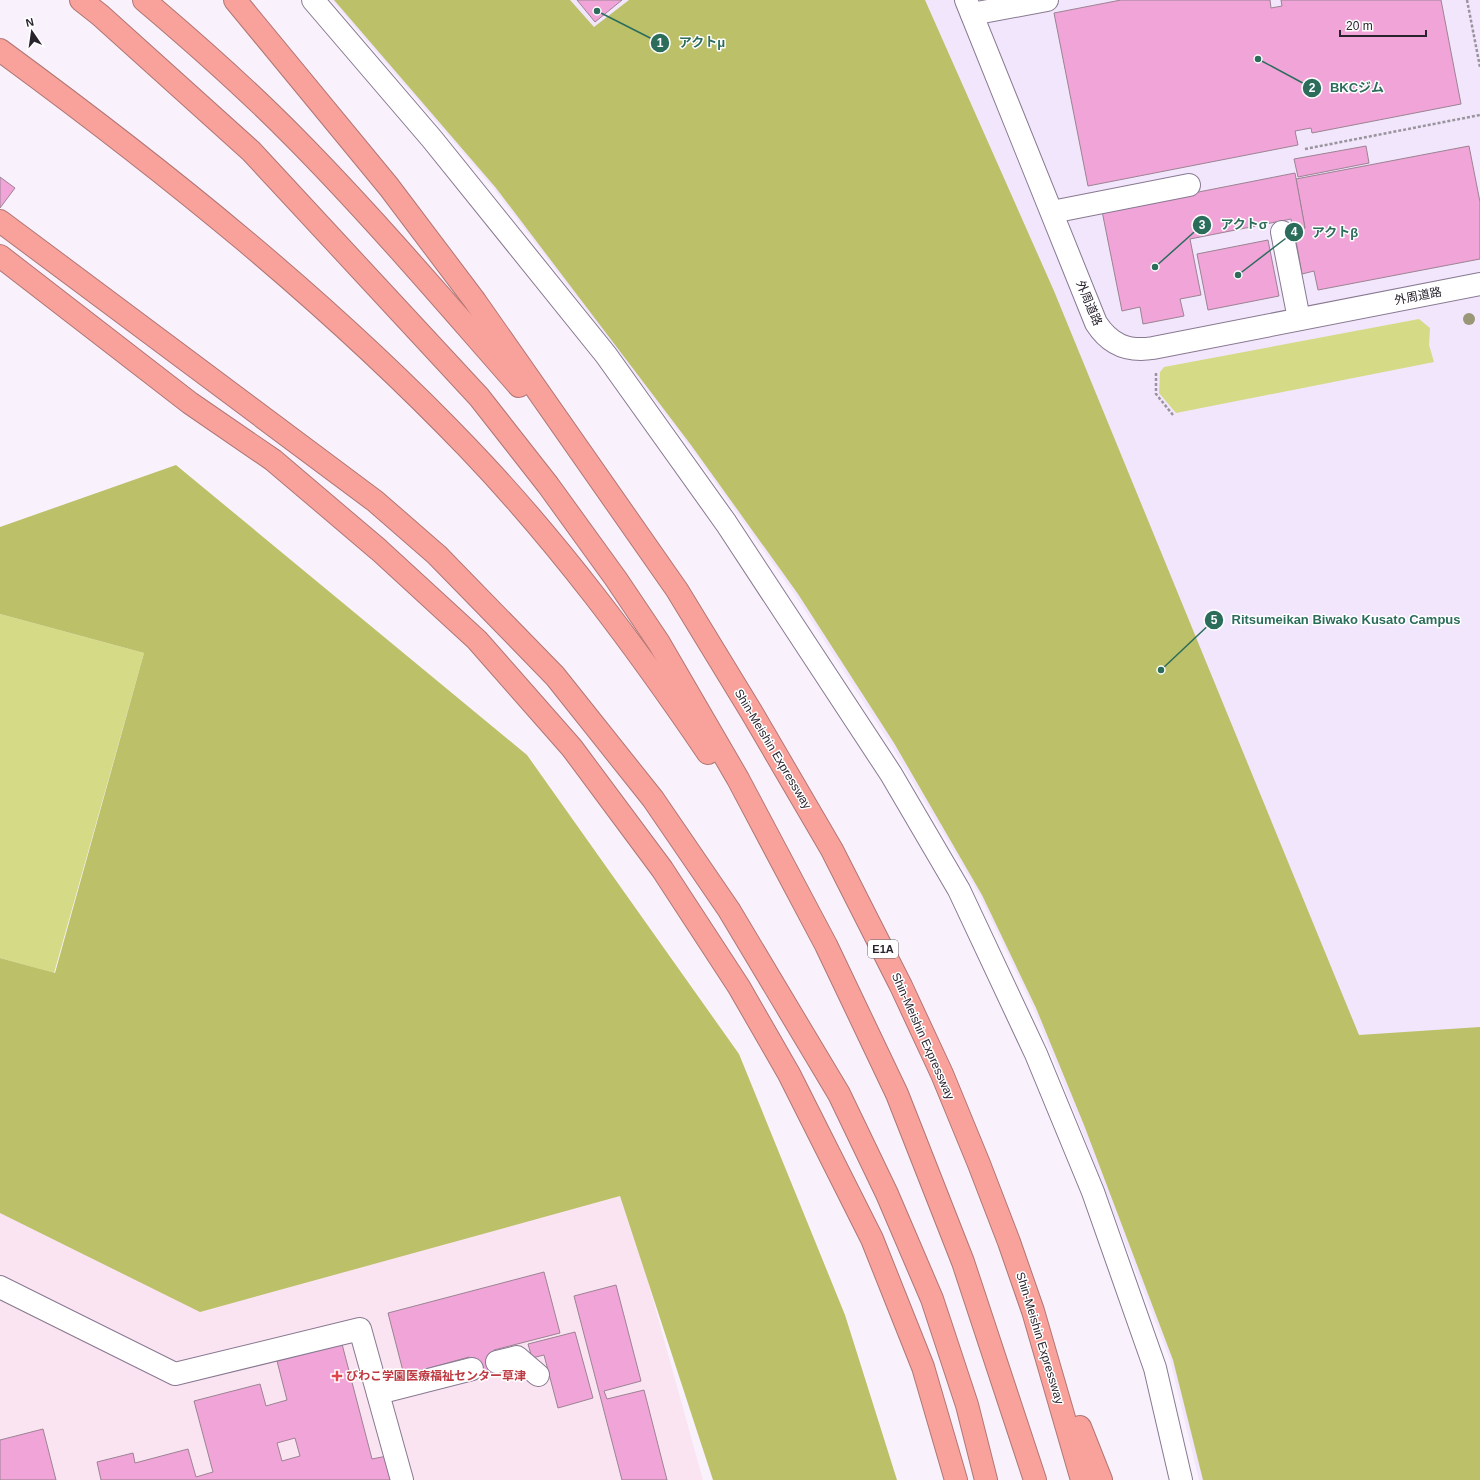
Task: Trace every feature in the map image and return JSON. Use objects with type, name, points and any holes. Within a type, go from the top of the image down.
[{"type":"highway","points":[[81,0],[100,15],[251,152],[479,397],[548,485],[616,579],[659,643],[738,778],[785,870],[826,945],[900,1101],[963,1262],[1035,1480]]},
{"type":"highway","points":[[144,0],[190,39],[295,139],[400,250],[587,464]]},
{"type":"highway","points":[[235,0],[389,187],[475,301],[587,464]]},
{"type":"highway","points":[[0,50],[64,97],[257,250],[376,357],[469,449],[533,521],[594,594],[684,717],[785,870]]},
{"type":"highway","points":[[0,221],[375,502],[437,555],[556,676],[648,793],[729,910],[839,1094],[887,1194],[932,1299],[967,1405],[986,1480]]},
{"type":"highway","points":[[0,256],[190,403],[273,460],[380,550],[477,640],[572,748],[662,869],[739,987],[789,1074],[872,1239],[923,1367],[956,1480]]},
{"type":"highway","name":"Shin-Meishin Expressway","points":[[587,464],[676,590],[752,713],[832,850],[901,986],[942,1074],[1009,1242],[1033,1310],[1082,1480]]},
{"type":"highway","points":[[1033,1310],[1101,1480]]},
{"type":"street","points":[[313,0],[432,139],[606,355],[726,523],[903,794],[962,897],[1036,1054],[1093,1192],[1154,1368],[1181,1480]]},
{"type":"street","points":[[969,7],[1047,0]]},
{"type":"street","name":"外周道路","points":[[969,7],[1096,323],[1108,339],[1116,345],[1139,350],[1480,284]]},
{"type":"street","points":[[1052,212],[1189,185]]},
{"type":"street","points":[[1282,232],[1299,319]]},
{"type":"street","points":[[0,1287],[175,1374],[360,1328],[402,1480]]},
{"type":"street","points":[[497,1362],[517,1357],[538,1375]]},
{"type":"street","points":[[378,1393],[472,1368]]},
{"type":"path","points":[[1467,0],[1480,67]]},
{"type":"path","points":[[1305,149],[1480,115]]},
{"type":"path","points":[[1157,366],[1156,394],[1173,415]]},
{"type":"shaded area","points":[[331,0],[1480,0],[1480,1480],[1199,1480],[1170,1360],[1034,1010],[980,896],[891,745],[795,595],[689,446],[494,189]]},
{"type":"shaded area","name":"びわこ学園医療福祉センター草津","points":[[616,1166],[703,1480],[0,1480],[0,1174]]},
{"type":"green space","points":[[334,0],[570,0],[594,27],[629,0],[925,0],[1054,291],[1359,1035],[1480,1027],[1480,1480],[1203,1480],[1173,1360],[1084,1125],[1036,1008],[982,895],[894,743],[798,594],[691,445],[496,188]]},
{"type":"green space","points":[[1419,319],[1430,328],[1429,345],[1434,362],[1176,413],[1159,393],[1160,372],[1164,367]]},
{"type":"green space","points":[[176,465],[527,755],[739,1054],[845,1315],[897,1480],[713,1480],[620,1196],[200,1312],[0,1213],[0,958],[55,973],[144,653],[0,614],[0,527]]},
{"type":"green space","points":[[0,614],[144,653],[54,973],[0,958]]},
{"type":"building","points":[[577,0],[622,0],[595,22]]},
{"type":"building","points":[[1121,0],[1270,0],[1271,8],[1282,6],[1281,0],[1441,0],[1461,104],[1312,133],[1311,128],[1295,131],[1298,145],[1088,186],[1054,13]]},
{"type":"building","points":[[1366,146],[1369,163],[1298,177],[1294,159]]},
{"type":"building","points":[[1469,146],[1480,202],[1480,259],[1318,290],[1314,271],[1302,274],[1294,230],[1305,228],[1296,179]]},
{"type":"building","points":[[1295,173],[1305,228],[1293,230],[1291,219],[1190,239],[1201,295],[1180,299],[1184,316],[1143,324],[1140,307],[1122,311],[1102,211]]},
{"type":"building","points":[[0,177],[15,188],[0,208]]},
{"type":"building","points":[[1268,240],[1279,296],[1208,310],[1197,254]]},
{"type":"building","points":[[544,1272],[560,1333],[494,1350],[499,1371],[475,1377],[469,1357],[404,1375],[388,1313]]},
{"type":"building","points":[[616,1285],[641,1381],[604,1391],[607,1399],[644,1390],[667,1480],[622,1480],[574,1296]]},
{"type":"building","points":[[575,1332],[593,1398],[558,1408],[544,1355],[532,1358],[528,1344]]},
{"type":"building","points":[[342,1344],[372,1459],[387,1456],[394,1480],[101,1480],[97,1462],[133,1453],[135,1463],[188,1449],[196,1477],[213,1472],[194,1401],[260,1384],[266,1406],[287,1400],[277,1361]],"holes":[[[295,1438],[300,1456],[282,1461],[277,1443]]]},
{"type":"building","points":[[43,1429],[56,1480],[0,1480],[0,1440]]},
{"type":"place","name":"アクトμ","points":[[597,11]]},
{"type":"place","name":"BKCジム","points":[[1258,59]]},
{"type":"place","name":"アクトσ","points":[[1155,267]]},
{"type":"place","name":"アクトβ","points":[[1238,275]]},
{"type":"place","name":"Ritsumeikan Biwako Kusato Campus","points":[[1161,670]]},
{"type":"place","name":"びわこ学園医療福祉センター草津","points":[[337,1376]]}]
